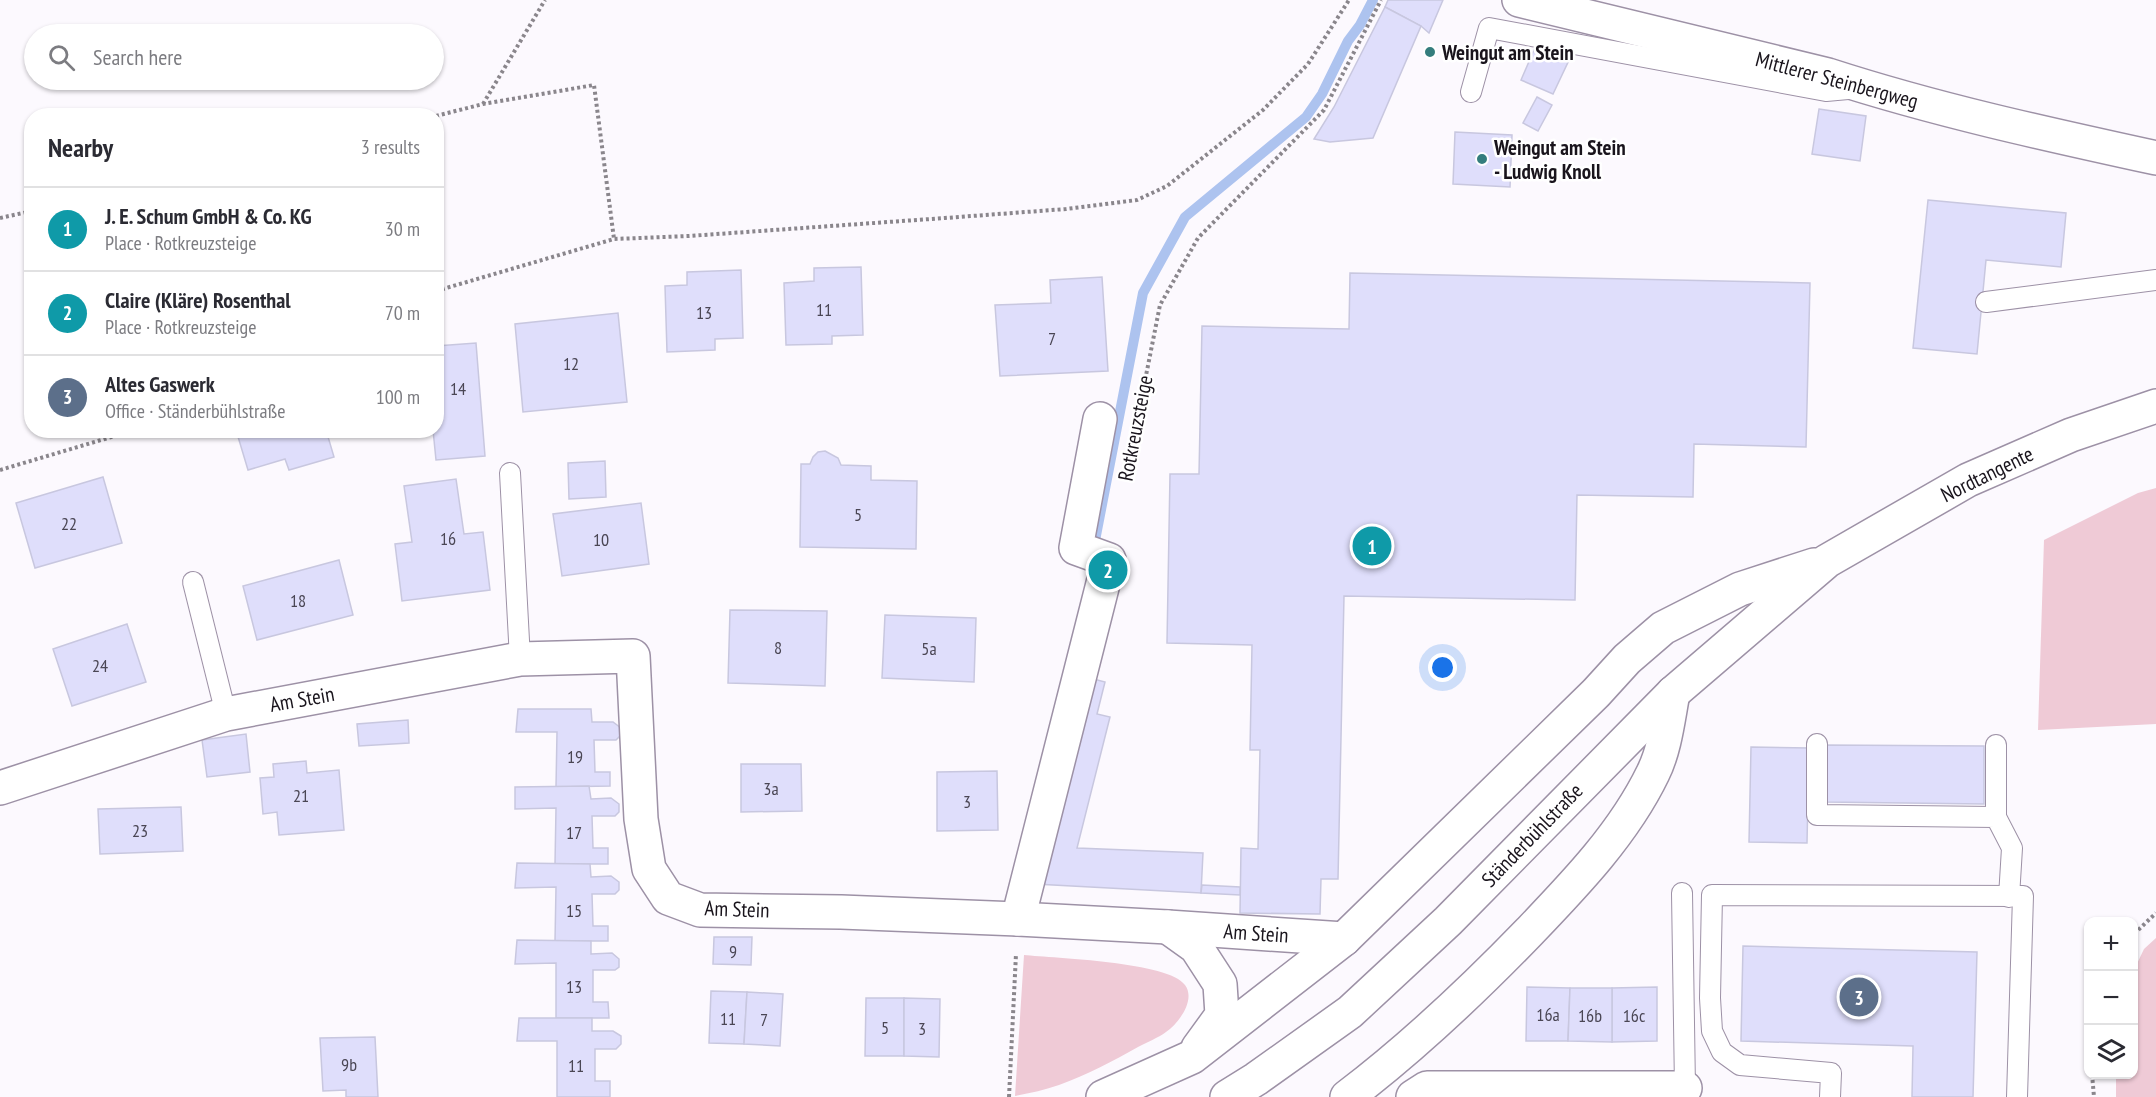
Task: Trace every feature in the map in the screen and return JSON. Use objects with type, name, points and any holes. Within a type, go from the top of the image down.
[{"type":"main road","name":"Mittlerer Steinbergweg","points":[[1519,0],[1828,75],[2010,126],[2156,158]]},
{"type":"main road","name":"Nordtangente","points":[[1827,561],[1968,480],[2071,435],[2156,406]]},
{"type":"main road","name":"Rotkreuzsteige","points":[[1017,919],[1109,560],[1076,548],[1100,419]]},
{"type":"main road","name":"Ständerbühlstraße","points":[[1227,1097],[1350,1012],[1449,921],[1673,693],[1827,561]]},
{"type":"main road","points":[[1103,1097],[1192,1057],[1344,939],[1596,693],[1627,659],[1663,628],[1740,589],[1827,561]]},
{"type":"main road","name":"Am Stein","points":[[0,788],[226,714],[520,659],[633,656],[641,819],[649,869],[668,898],[700,910],[841,912],[1017,919],[1344,939]]},
{"type":"main road","points":[[1347,1097],[1383,1070],[1470,993],[1563,896],[1628,818],[1654,771],[1665,735],[1673,693]]},
{"type":"main road","name":"Am Stein","points":[[1168,927],[1196,947],[1220,984],[1222,1015],[1192,1057]]},
{"type":"main road","points":[[1413,1097],[1427,1088],[1685,1088]]},
{"type":"lane","points":[[1471,92],[1489,27],[1826,92],[1865,87]]},
{"type":"lane","points":[[1986,302],[2156,280]]},
{"type":"lane","points":[[510,473],[520,659]]},
{"type":"lane","points":[[193,582],[226,714]]},
{"type":"lane","points":[[1817,744],[1817,815],[1996,816]]},
{"type":"lane","points":[[1996,746],[1996,816],[2012,848],[2009,897]]},
{"type":"lane","points":[[1682,893],[1685,1088]]},
{"type":"lane","points":[[1830,1097],[1831,1073],[1740,1065],[1722,1052],[1712,1031],[1710,998],[1712,895],[2023,896],[2018,1097]]},
{"type":"path","points":[[483,104],[545,0]]},
{"type":"path","points":[[444,289],[614,239],[689,236],[1066,209],[1137,200],[1167,186],[1263,110],[1308,64],[1349,0]]},
{"type":"path","name":"Rotkreuzsteige","points":[[1137,421],[1160,305],[1198,238],[1324,110],[1380,0]]},
{"type":"path","points":[[444,114],[483,104],[594,85],[614,239]]},
{"type":"path","points":[[0,218],[24,213]]},
{"type":"path","points":[[0,471],[109,438]]},
{"type":"path","points":[[2138,929],[2156,913]]},
{"type":"path","points":[[1010,1097],[1015,963]]},
{"type":"path","points":[[2092,1079],[2094,1097]]},
{"type":"shaded area","points":[[2156,488],[2156,724],[2038,730],[2044,540],[2138,493]]},
{"type":"shaded area","points":[[2156,938],[2156,1097],[2116,1097],[2116,1079],[2138,1079],[2138,962],[2144,949]]},
{"type":"shaded area","points":[[1024,955],[1110,962],[1158,971],[1175,977],[1185,985],[1188,991],[1187,1004],[1181,1017],[1166,1032],[1100,1068],[1048,1088],[1015,1096]]},
{"type":"building","points":[[1388,0],[1443,0],[1429,33],[1421,26],[1385,7]]},
{"type":"building","points":[[1385,7],[1421,26],[1373,138],[1330,142],[1314,139],[1334,107]]},
{"type":"building","points":[[1537,43],[1570,58],[1553,94],[1521,80]]},
{"type":"building","points":[[1537,97],[1552,105],[1538,131],[1523,123]]},
{"type":"building","points":[[1819,109],[1866,116],[1860,161],[1812,154]]},
{"type":"building","name":"Weingut am Stein - Ludwig Knoll","points":[[1455,132],[1512,135],[1510,187],[1453,184]]},
{"type":"building","points":[[1928,200],[2066,213],[2061,267],[1986,260],[1977,354],[1913,348]]},
{"type":"building","points":[[861,267],[863,335],[832,336],[832,344],[786,345],[784,283],[814,281],[814,268]]},
{"type":"building","points":[[741,270],[743,338],[715,339],[715,350],[667,352],[665,286],[687,285],[687,272]]},
{"type":"building","points":[[1350,273],[1810,283],[1806,447],[1694,444],[1693,497],[1577,495],[1575,600],[1344,596],[1338,879],[1321,879],[1320,914],[1240,913],[1241,848],[1258,849],[1260,750],[1250,750],[1252,645],[1167,643],[1170,474],[1199,474],[1202,326],[1349,329]]},
{"type":"building","points":[[1102,277],[1108,371],[1000,376],[995,305],[1051,303],[1050,280]]},
{"type":"building","points":[[618,313],[627,402],[523,412],[515,324]]},
{"type":"building","points":[[476,343],[485,456],[436,460],[434,438],[444,438],[444,345]]},
{"type":"building","points":[[238,438],[328,438],[334,457],[289,470],[285,459],[248,470]]},
{"type":"building","points":[[825,451],[838,458],[841,465],[871,466],[871,480],[917,481],[916,549],[800,547],[801,464],[810,464],[818,452]]},
{"type":"building","points":[[605,461],[606,497],[569,499],[568,463]]},
{"type":"building","points":[[103,477],[122,543],[35,568],[16,503]]},
{"type":"building","points":[[456,479],[464,534],[483,532],[490,590],[402,601],[395,544],[412,542],[404,486]]},
{"type":"building","points":[[641,503],[649,564],[562,576],[553,514]]},
{"type":"building","points":[[339,560],[353,615],[257,640],[243,586]]},
{"type":"building","points":[[730,610],[827,611],[825,686],[728,683]]},
{"type":"building","points":[[885,615],[976,618],[974,682],[882,678]]},
{"type":"building","points":[[127,624],[146,682],[72,706],[53,649]]},
{"type":"building","points":[[1086,677],[1105,682],[1097,714],[1110,717],[1077,848],[1203,853],[1201,893],[1035,884]]},
{"type":"building","points":[[518,709],[591,709],[592,722],[613,722],[621,728],[621,735],[616,740],[594,740],[595,772],[610,772],[610,786],[556,787],[557,732],[516,732]]},
{"type":"building","points":[[408,720],[409,743],[359,746],[357,724]]},
{"type":"building","points":[[246,734],[250,772],[207,777],[202,740]]},
{"type":"building","points":[[1825,745],[1984,746],[1984,804],[1825,802]]},
{"type":"building","points":[[1751,747],[1809,748],[1807,843],[1749,842]]},
{"type":"building","points":[[306,761],[307,773],[339,770],[344,830],[279,835],[277,812],[263,814],[260,778],[274,777],[273,764]]},
{"type":"building","points":[[741,764],[801,764],[802,811],[741,812]]},
{"type":"building","points":[[997,771],[998,830],[937,831],[937,772]]},
{"type":"building","points":[[589,786],[591,799],[611,798],[619,804],[619,812],[615,816],[592,816],[593,848],[608,848],[608,864],[555,864],[556,808],[515,809],[515,787]]},
{"type":"building","points":[[181,807],[183,851],[100,854],[98,809]]},
{"type":"building","points":[[517,863],[590,864],[591,877],[611,876],[619,882],[619,890],[615,894],[592,894],[593,926],[608,926],[608,941],[555,941],[556,887],[515,888]]},
{"type":"building","points":[[1202,885],[1240,887],[1240,895],[1201,893]]},
{"type":"building","points":[[714,937],[752,937],[751,965],[713,964]]},
{"type":"building","points":[[517,940],[591,941],[591,954],[612,953],[619,959],[619,967],[615,970],[593,970],[593,1002],[608,1002],[609,1018],[556,1018],[556,963],[515,964]]},
{"type":"building","points":[[1743,946],[1977,952],[1973,1097],[1912,1097],[1913,1046],[1741,1041]]},
{"type":"building","points":[[1527,987],[1570,988],[1568,1041],[1526,1041]]},
{"type":"building","points":[[1657,987],[1657,1041],[1612,1042],[1612,988]]},
{"type":"building","points":[[1570,988],[1612,988],[1612,1042],[1568,1041]]},
{"type":"building","points":[[711,991],[747,992],[744,1044],[709,1043]]},
{"type":"building","points":[[747,992],[783,994],[780,1046],[744,1044]]},
{"type":"building","points":[[866,998],[904,998],[904,1056],[865,1056]]},
{"type":"building","points":[[904,998],[940,999],[939,1057],[904,1056]]},
{"type":"building","points":[[519,1018],[592,1018],[592,1031],[613,1031],[621,1036],[621,1044],[616,1049],[595,1049],[595,1081],[610,1081],[610,1097],[557,1097],[557,1041],[517,1041]]},
{"type":"building","points":[[375,1037],[378,1097],[346,1097],[346,1090],[323,1091],[320,1038]]},
{"type":"waterway","points":[[1093,551],[1143,293],[1185,217],[1306,117],[1322,94],[1348,41],[1360,25],[1373,0]]},
{"type":"place","name":"Weingut am Stein","points":[[1430,52]]},
{"type":"place","name":"Weingut am Stein - Ludwig Knoll","points":[[1482,159]]},
{"type":"place","name":"J. E. Schum GmbH & Co. KG","points":[[1372,546]]},
{"type":"place","name":"Claire (Kläre) Rosenthal","points":[[1108,570]]},
{"type":"place","name":"Altes Gaswerk","points":[[1859,997]]}]
